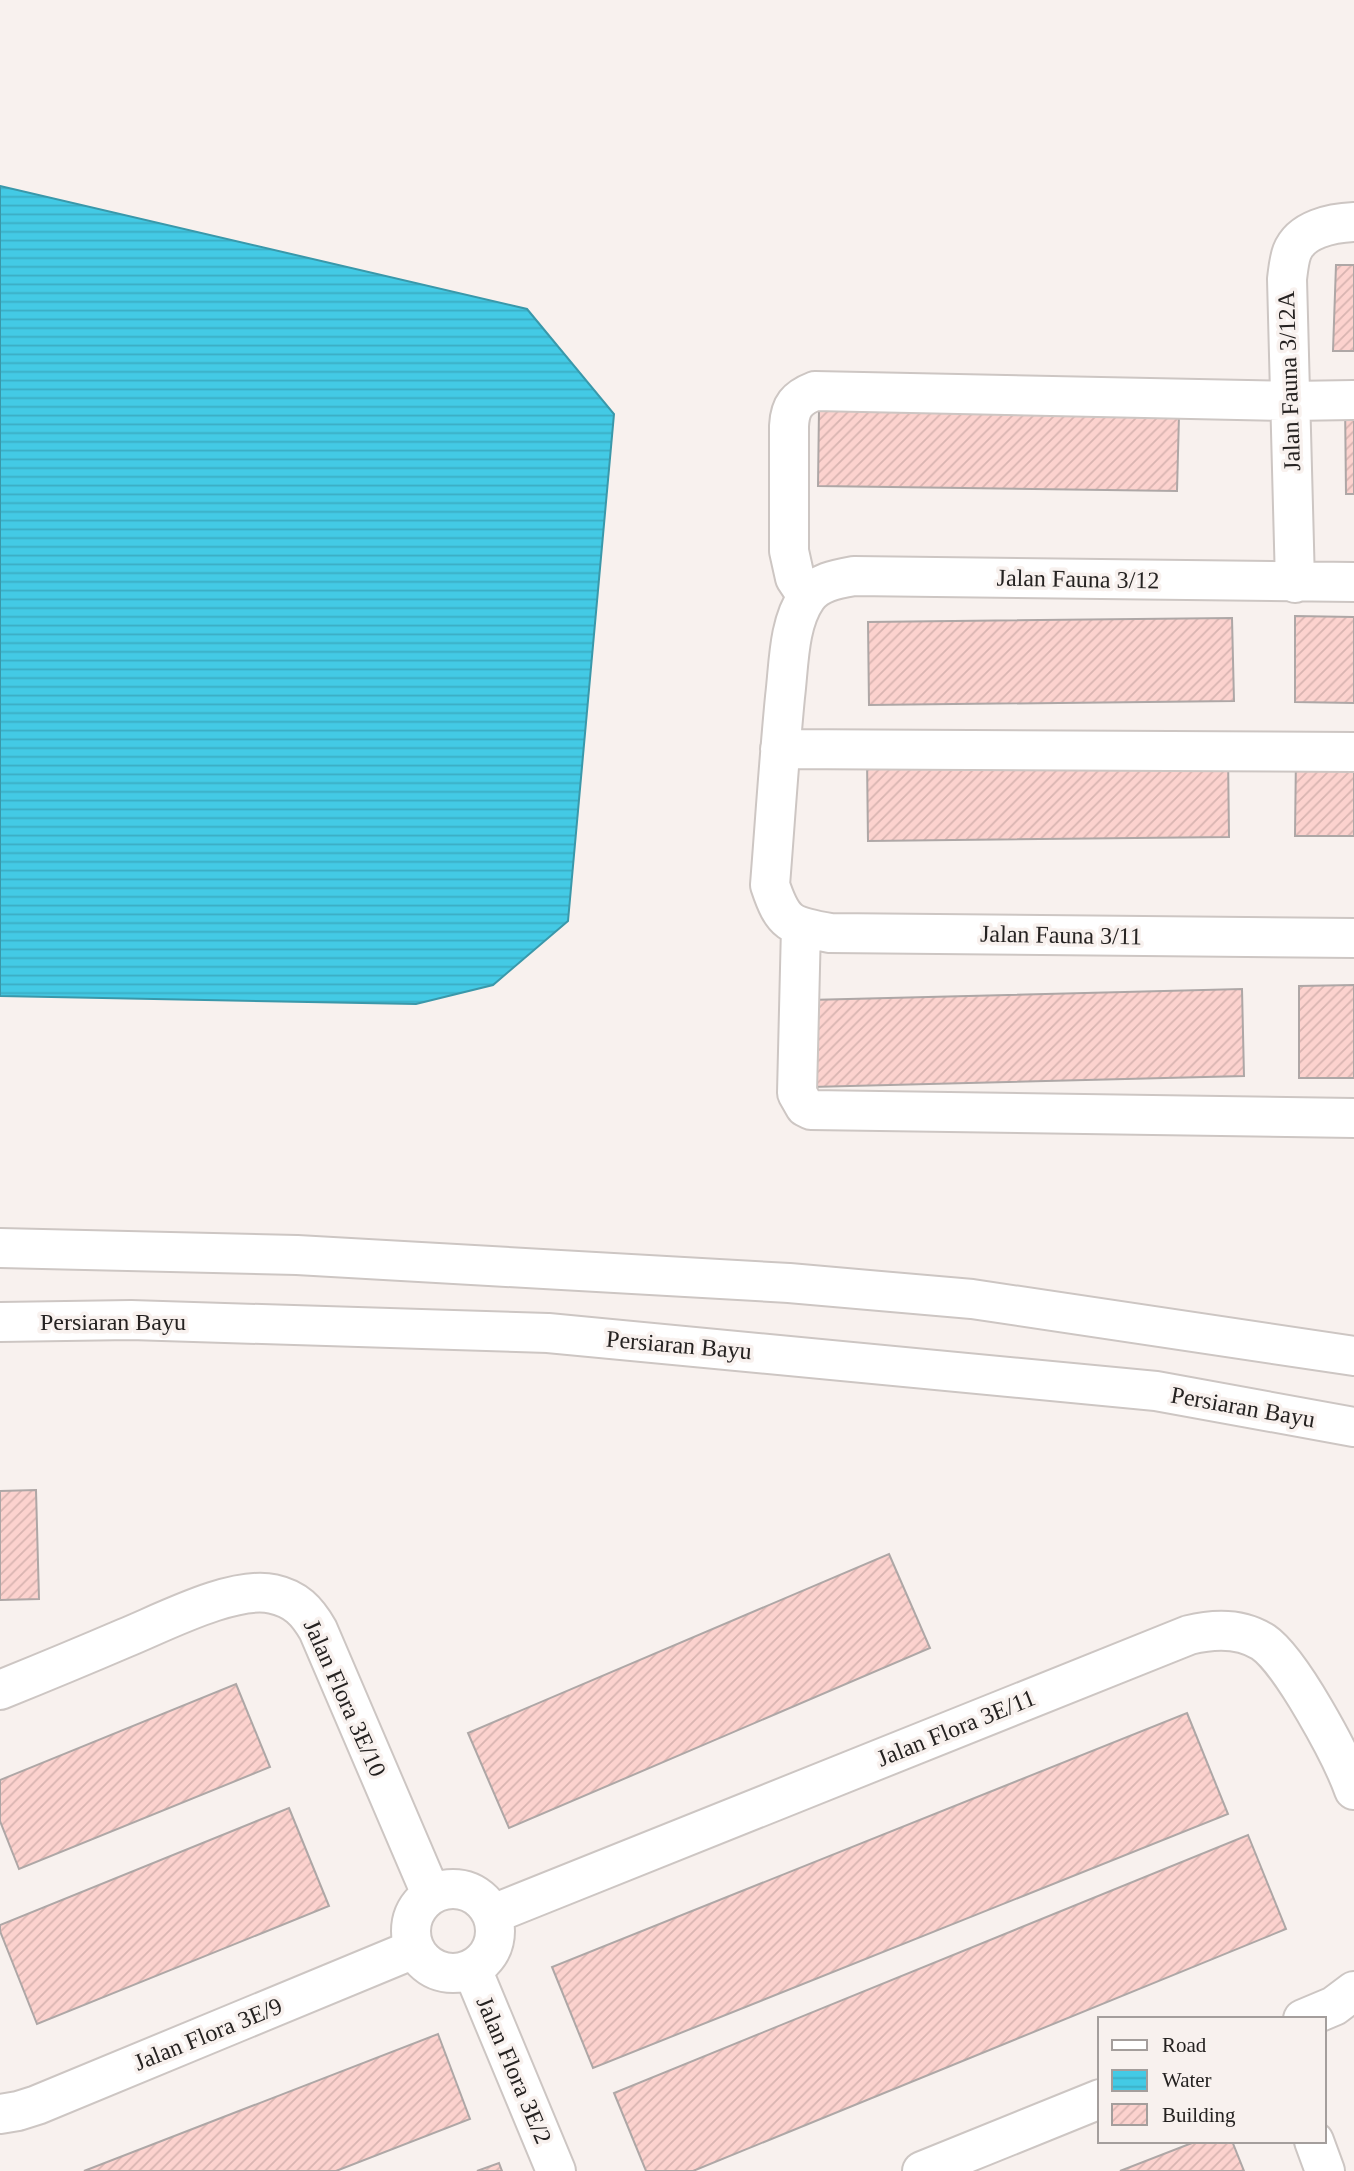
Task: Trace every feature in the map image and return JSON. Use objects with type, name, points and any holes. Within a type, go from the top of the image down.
[{"type":"street","name":"Jalan Fauna 3/12A","points":[[1295,583],[1287,279],[1292,251],[1302,237],[1321,228],[1354,222]]},
{"type":"street","points":[[1354,400],[816,391],[803,396],[795,403],[790,413],[789,551],[795,578],[807,596],[791,642],[780,749],[771,885],[789,917],[797,1093],[805,1107],[811,1110],[1354,1118]]},
{"type":"street","name":"Jalan Fauna 3/12","points":[[807,596],[825,582],[854,576],[1354,582]]},
{"type":"street","points":[[780,749],[1354,752]]},
{"type":"street","name":"Jalan Fauna 3/11","points":[[789,917],[830,933],[1354,938]]},
{"type":"street","points":[[0,1248],[297,1255],[802,1284],[972,1299],[1354,1356]]},
{"type":"street","name":"Persiaran Bayu","points":[[0,1322],[131,1320],[548,1333],[1157,1391],[1354,1427]]},
{"type":"street","name":"Jalan Flora 3E/10","points":[[0,1690],[209,1604],[251,1593],[272,1594],[290,1601],[307,1611],[318,1630],[431,1894]]},
{"type":"street","name":"Jalan Flora 3E/11","points":[[493,1914],[1176,1640],[1207,1631],[1244,1634],[1262,1641],[1277,1654],[1306,1696],[1354,1788]]},
{"type":"street","points":[[459,1888],[473,1893],[485,1902],[493,1914],[495,1940],[490,1952],[472,1969],[458,1973],[432,1968],[421,1960],[414,1949],[410,1937],[414,1912],[431,1894],[459,1888]]},
{"type":"street","name":"Jalan Flora 3E/9","points":[[0,2114],[37,2105],[414,1949]]},
{"type":"street","name":"Jalan Flora 3E/2","points":[[472,1969],[555,2171]]},
{"type":"street","points":[[1308,2017],[1334,2006],[1354,1991]]},
{"type":"street","points":[[922,2171],[1098,2100]]},
{"type":"street","points":[[1315,2143],[1325,2171]]},
{"type":"water","points":[[0,186],[527,309],[614,414],[568,921],[493,985],[416,1004],[0,996]]},
{"type":"building","points":[[1336,265],[1354,265],[1354,351],[1333,351]]},
{"type":"building","points":[[1345,400],[1354,400],[1354,494],[1346,494]]},
{"type":"building","points":[[819,409],[1179,415],[1177,491],[818,486]]},
{"type":"building","points":[[1295,616],[1354,617],[1354,703],[1295,702]]},
{"type":"building","points":[[1232,618],[1234,701],[869,705],[868,622]]},
{"type":"building","points":[[1228,753],[1229,837],[868,841],[867,758]]},
{"type":"building","points":[[1296,754],[1354,754],[1354,836],[1295,836]]},
{"type":"building","points":[[1354,985],[1354,1078],[1299,1078],[1299,986]]},
{"type":"building","points":[[1242,989],[1244,1076],[811,1087],[809,1000]]},
{"type":"building","points":[[36,1490],[39,1599],[0,1600],[0,1491]]},
{"type":"building","points":[[889,1554],[930,1648],[509,1828],[468,1733]]},
{"type":"building","points":[[236,1684],[270,1767],[19,1869],[0,1821],[0,1780]]},
{"type":"building","points":[[1187,1713],[1228,1814],[593,2068],[552,1967]]},
{"type":"building","points":[[289,1808],[329,1906],[37,2024],[0,1931],[0,1925]]},
{"type":"building","points":[[1248,1835],[1286,1929],[693,2171],[646,2171],[614,2093]]},
{"type":"building","points":[[438,2034],[470,2119],[336,2171],[84,2171]]},
{"type":"building","points":[[1192,2143],[1233,2143],[1244,2171],[1120,2171]]},
{"type":"building","points":[[499,2163],[502,2171],[477,2171]]}]
